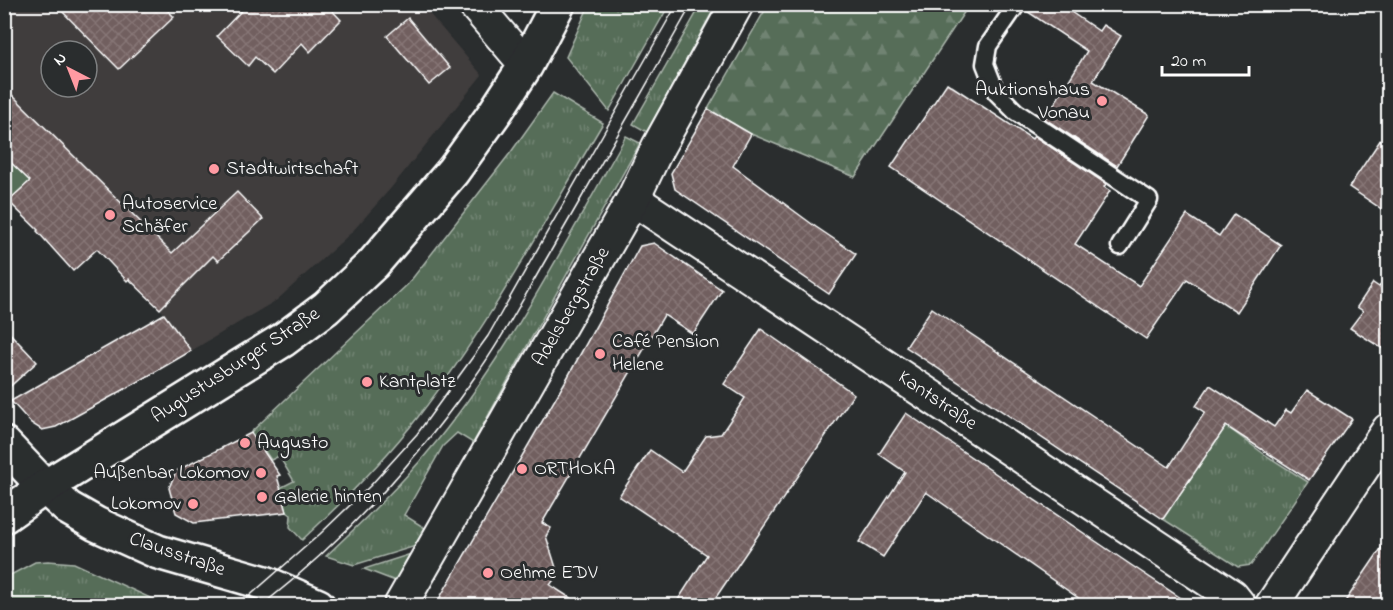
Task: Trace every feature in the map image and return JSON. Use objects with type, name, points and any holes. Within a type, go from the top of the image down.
[{"type":"main road","name":"Augustusburger Straße","points":[[4,516],[45,487],[283,340],[326,308],[373,264],[453,171],[526,65],[558,4]]},
{"type":"main road","name":"Clausstraße","points":[[4,444],[68,508],[96,525],[158,552],[265,583],[318,606]]},
{"type":"street","points":[[474,4],[526,65]]},
{"type":"street","name":"Adelsbergstraße","points":[[402,603],[633,199],[658,147],[737,4]]},
{"type":"street","name":"Kantstraße","points":[[633,199],[1232,596],[1239,606]]},
{"type":"street","points":[[1270,606],[1389,430]]},
{"type":"lane","points":[[1017,4],[988,46],[985,64],[996,92],[1016,112],[1149,200],[1120,246]]},
{"type":"shaded area","name":"Stadtwirtschaft","points":[[4,5],[422,5],[482,75],[391,188],[351,233],[277,300],[191,351],[163,312],[5,151]]},
{"type":"green space","points":[[589,5],[669,5],[609,111],[566,57]]},
{"type":"green space","points":[[701,5],[716,5],[647,132],[633,124]]},
{"type":"green space","points":[[768,5],[969,5],[855,177],[751,134],[708,109]]},
{"type":"green space","points":[[553,93],[603,123],[515,273],[469,347],[444,382],[405,434],[348,496],[302,540],[290,527],[291,515],[287,512],[280,488],[294,481],[279,456],[271,460],[251,432],[408,284],[511,152]]},
{"type":"green space","points":[[626,136],[640,143],[473,443],[457,433],[443,446],[404,515],[425,528],[416,546],[354,565],[326,556],[411,471],[437,441],[490,369],[538,292]]},
{"type":"green space","points":[[5,156],[30,181],[5,204]]},
{"type":"green space","points":[[1226,426],[1308,482],[1251,565],[1238,567],[1163,519]]},
{"type":"green space","points":[[414,553],[398,582],[364,569]]},
{"type":"green space","points":[[35,562],[74,563],[157,601],[149,606],[5,605],[5,578]]},
{"type":"building","points":[[55,4],[162,4],[174,17],[119,69],[99,49],[99,39],[89,39]]},
{"type":"building","points":[[248,4],[326,4],[341,20],[310,52],[302,43],[273,74],[255,57],[248,66],[217,36]]},
{"type":"building","points":[[1027,4],[1059,4],[1099,31],[1103,25],[1121,36],[1093,81],[1149,115],[1117,166],[1045,119],[1087,51],[1025,10]]},
{"type":"building","points":[[408,18],[450,68],[429,85],[387,36]]},
{"type":"building","points":[[947,83],[1032,139],[1034,136],[1106,184],[1104,187],[1110,191],[1075,244],[1139,286],[1187,215],[1219,236],[1234,214],[1281,245],[1237,312],[1187,279],[1146,339],[891,167]]},
{"type":"building","points":[[4,87],[172,253],[237,192],[263,219],[218,261],[213,256],[160,309],[129,279],[127,281],[97,249],[73,271],[38,230],[8,201],[30,181],[4,156]]},
{"type":"building","points":[[708,109],[751,134],[733,166],[856,254],[829,294],[675,189],[671,173]]},
{"type":"building","points":[[1389,127],[1389,214],[1349,187]]},
{"type":"building","points":[[654,243],[722,290],[693,334],[664,315],[542,523],[551,528],[546,536],[558,574],[550,585],[583,606],[435,606],[565,382],[640,246]]},
{"type":"building","points":[[1389,274],[1389,353],[1350,328],[1363,311],[1357,307],[1373,283],[1379,287]]},
{"type":"building","points":[[932,308],[1169,467],[1205,412],[1196,406],[1210,385],[1274,427],[1286,410],[1291,413],[1307,390],[1352,419],[1309,480],[1226,426],[1163,519],[906,347]]},
{"type":"building","points":[[164,314],[191,351],[136,383],[56,427],[42,430],[31,423],[11,401]]},
{"type":"building","points":[[4,327],[37,362],[4,392]]},
{"type":"building","points":[[761,329],[854,394],[710,606],[674,606],[707,555],[619,496],[650,450],[682,472],[706,436],[721,434],[745,398],[724,384]]},
{"type":"building","points":[[906,413],[1193,606],[1090,606],[926,492],[883,557],[859,542],[905,472],[879,454]]},
{"type":"building","points":[[251,433],[280,475],[277,476],[287,512],[194,523],[176,513],[169,488],[176,471]]},
{"type":"building","points":[[1389,537],[1389,606],[1342,606],[1363,575]]},
{"type":"tram line","points":[[238,606],[320,534],[370,486],[417,434],[488,336],[677,4]]},
{"type":"tram line","points":[[261,606],[320,556],[375,501],[426,443],[472,381],[514,316],[692,4]]},
{"type":"place","name":"Auktionshaus Vonau","points":[[1102,101]]},
{"type":"place","name":"Stadtwirtschaft","points":[[214,169]]},
{"type":"place","name":"Autoservice Schäfer","points":[[110,215]]},
{"type":"place","name":"Café Pension Helene","points":[[600,354]]},
{"type":"place","name":"Kantplatz","points":[[367,382]]},
{"type":"place","name":"Augusto","points":[[245,443]]},
{"type":"place","name":"ORTHOKA","points":[[522,469]]},
{"type":"place","name":"Außenbar Lokomov","points":[[261,473]]},
{"type":"place","name":"Galerie hinten","points":[[262,497]]},
{"type":"place","name":"Lokomov","points":[[193,504]]},
{"type":"place","name":"Oehme EDV","points":[[488,573]]}]
